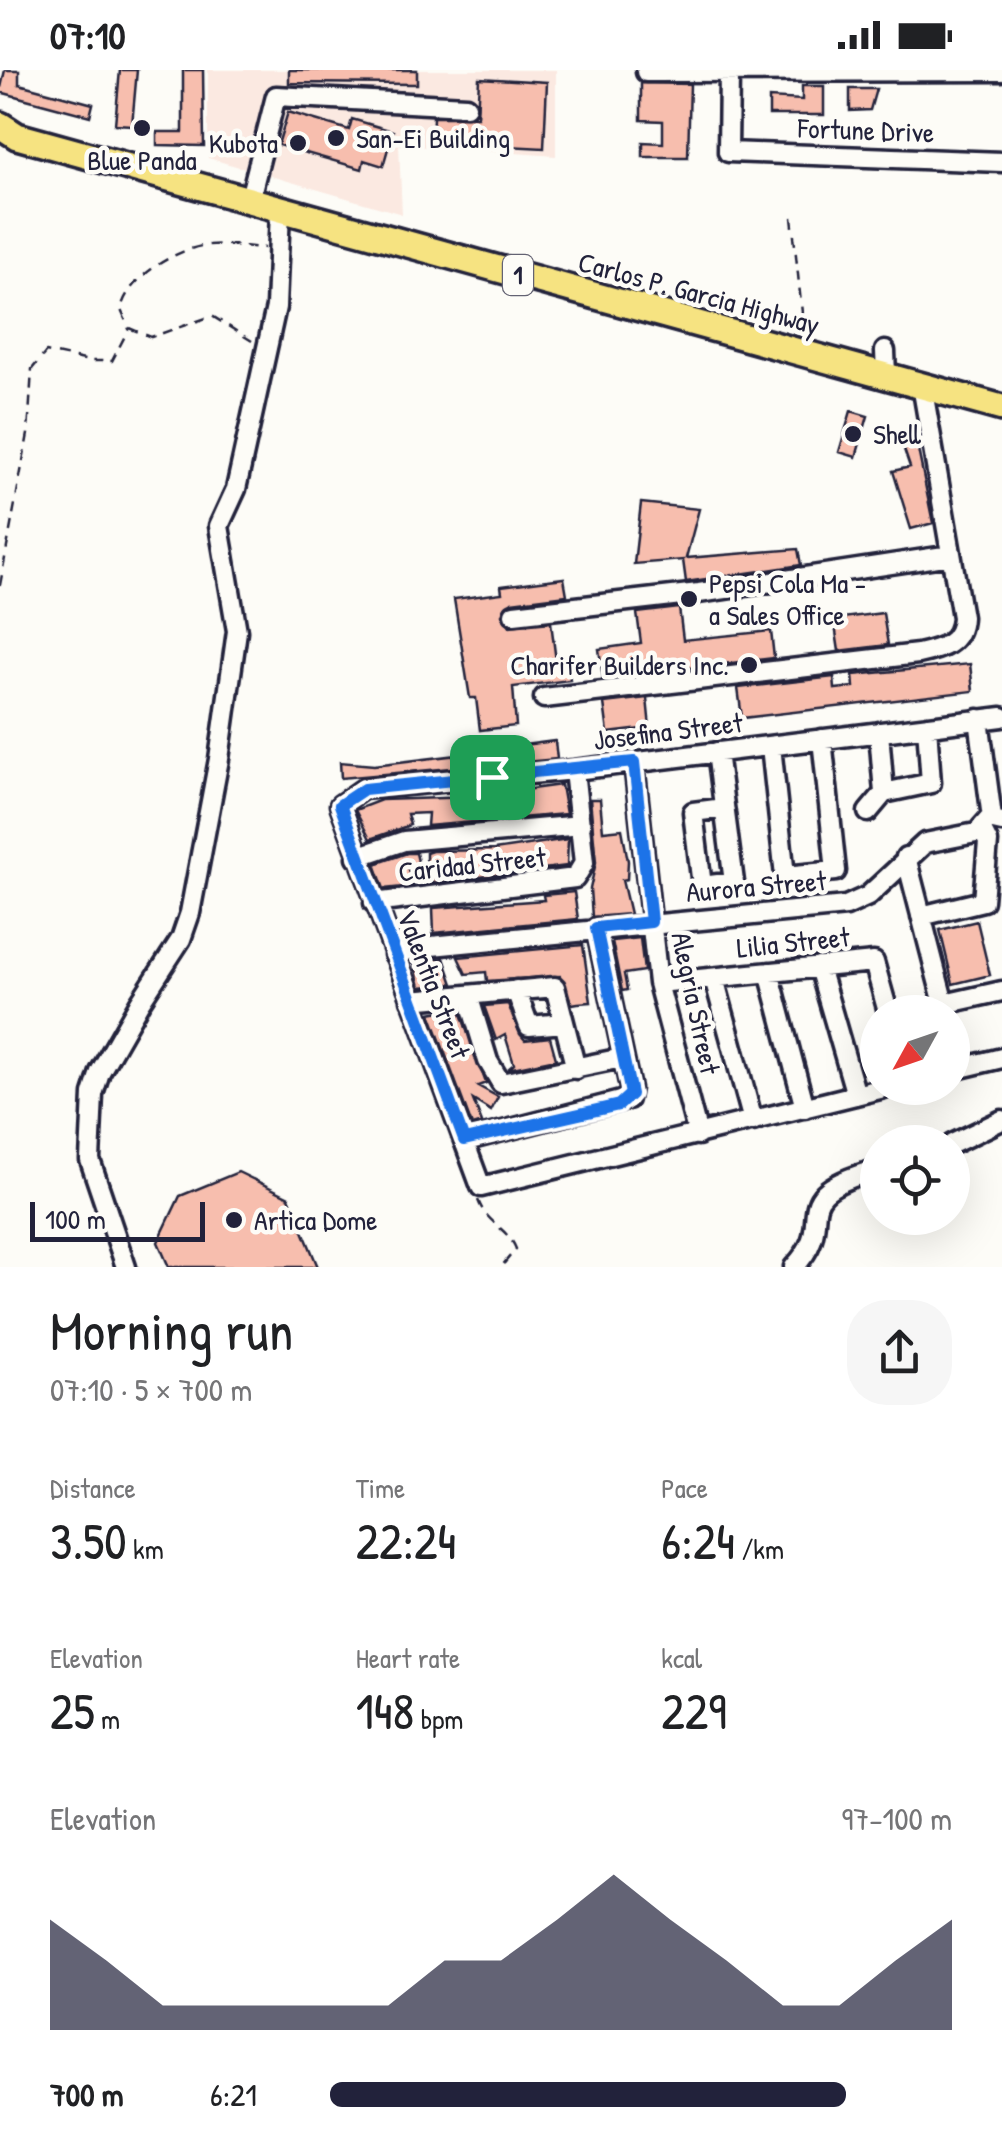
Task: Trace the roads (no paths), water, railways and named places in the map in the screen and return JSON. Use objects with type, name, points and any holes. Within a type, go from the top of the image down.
[{"type":"highway","name":"Carlos P. Garcia Highway","points":[[0,111],[10,137],[806,353],[885,363],[922,385],[1002,408]]},
{"type":"street","points":[[646,72],[1002,71]]},
{"type":"street","name":"Fortune Drive","points":[[729,73],[728,152],[1002,162]]},
{"type":"street","points":[[249,202],[276,96],[466,106]]},
{"type":"street","points":[[126,1267],[90,1160],[93,1094],[100,1072],[181,939],[190,914],[219,760],[237,630],[219,526],[236,489],[267,347],[280,274],[280,211]]},
{"type":"street","points":[[544,698],[936,650],[950,644],[962,627],[922,385]]},
{"type":"street","points":[[514,614],[699,593],[951,555]]},
{"type":"street","name":"Josefina Street","points":[[342,801],[364,789],[574,770],[1002,717]]},
{"type":"street","points":[[921,916],[983,901],[993,831],[994,775],[979,720]]},
{"type":"street","points":[[868,812],[884,794],[932,783],[927,726]]},
{"type":"street","points":[[878,732],[884,794]]},
{"type":"street","points":[[771,746],[785,876],[836,871],[822,739]]},
{"type":"street","points":[[717,752],[734,882],[702,886],[693,812],[724,808]]},
{"type":"street","name":"Alegria Street","points":[[634,762],[658,983],[698,1135]]},
{"type":"street","points":[[357,857],[404,841],[581,825],[574,770]]},
{"type":"street","name":"Valentia Street","points":[[342,801],[340,811],[482,1187],[698,1135]]},
{"type":"street","name":"Caridad Street","points":[[374,903],[576,878],[584,862],[581,825]]},
{"type":"street","name":"Aurora Street","points":[[394,954],[421,947],[651,922],[846,906],[868,896],[906,857],[934,839],[993,831]]},
{"type":"street","points":[[906,857],[942,995]]},
{"type":"street","points":[[464,1140],[628,1099],[596,928]]},
{"type":"street","name":"Lilia Street","points":[[658,983],[874,962],[883,995]]},
{"type":"street","points":[[818,967],[856,1095]]},
{"type":"street","points":[[770,972],[805,1108]]},
{"type":"street","points":[[714,978],[753,1121]]},
{"type":"street","points":[[411,1000],[555,987],[576,1069]]},
{"type":"street","points":[[516,990],[529,1026],[564,1023]]},
{"type":"street","points":[[970,1001],[1002,992]]},
{"type":"street","points":[[468,995],[488,1061],[502,1082],[622,1058]]},
{"type":"street","points":[[970,1066],[1002,1058]]},
{"type":"street","points":[[698,1135],[860,1094]]},
{"type":"street","points":[[970,1135],[1002,1120]]},
{"type":"street","points":[[794,1267],[809,1246],[819,1196],[827,1186],[860,1175]]},
{"type":"place","name":"Blue Panda","points":[[142,128]]},
{"type":"place","name":"San-Ei Building","points":[[336,138]]},
{"type":"place","name":"Kubota","points":[[298,143]]},
{"type":"place","name":"Shell","points":[[853,434]]},
{"type":"place","name":"Pepsi Cola Ma - a Sales Office","points":[[689,599]]},
{"type":"place","name":"Charifer Builders Inc.","points":[[749,665]]},
{"type":"place","name":"Artica Dome","points":[[234,1220]]}]
